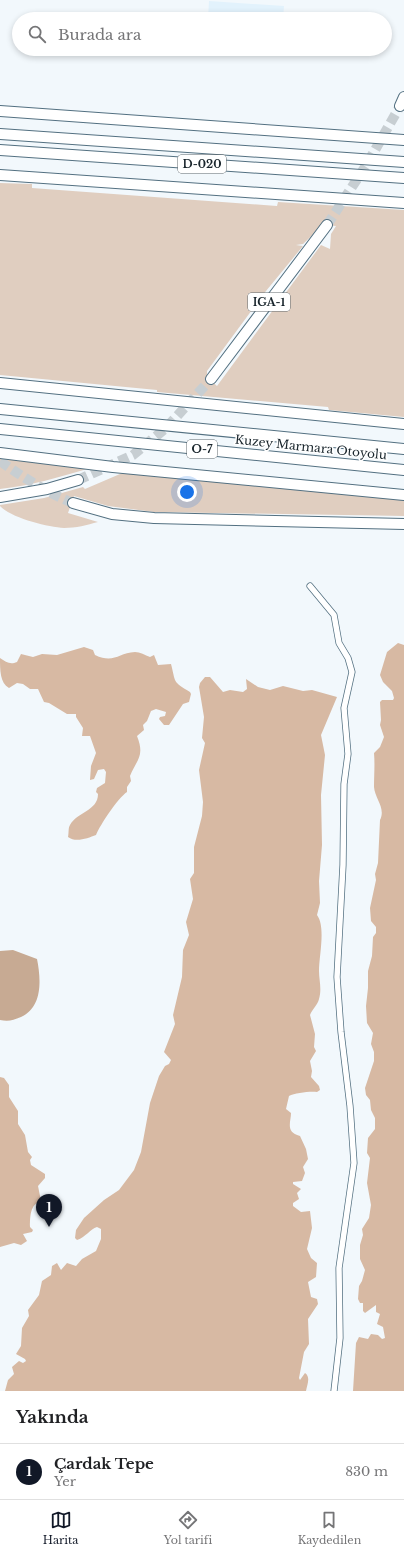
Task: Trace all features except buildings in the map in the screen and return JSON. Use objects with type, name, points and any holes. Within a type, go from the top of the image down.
[{"type":"highway","points":[[0,111],[404,140]]},
{"type":"highway","name":"D-020","points":[[0,134],[404,162]]},
{"type":"highway","name":"D-020","points":[[0,150],[404,178]]},
{"type":"highway","points":[[0,175],[404,203]]},
{"type":"highway","name":"IGA-1","points":[[211,379],[327,225]]},
{"type":"highway","points":[[0,383],[404,424]]},
{"type":"highway","name":"Kuzey Marmara Otoyolu","points":[[0,409],[404,449]]},
{"type":"highway","name":"Kuzey Marmara Otoyolu","points":[[0,428],[404,470]]},
{"type":"highway","points":[[0,453],[113,467],[404,495]]},
{"type":"highway","points":[[0,496],[47,489],[78,480]]},
{"type":"highway","points":[[73,503],[112,514],[154,518],[404,524]]},
{"type":"street","points":[[310,586],[334,615],[339,643],[348,658],[352,672],[344,708],[348,754],[344,784],[343,866],[337,977],[341,1032],[350,1106],[354,1163],[339,1268],[340,1338],[334,1391]]},
{"type":"shaded area","points":[[209,1],[284,6],[284,12],[208,12]]},
{"type":"shaded area","points":[[0,183],[32,184],[32,188],[277,206],[278,202],[404,210],[404,417],[329,410],[328,407],[157,392],[157,390],[0,375]],"holes":[[[323,225],[336,226],[331,234],[330,249],[321,245],[217,386],[207,377],[207,371],[266,291],[303,246],[296,245],[303,244]]]},
{"type":"shaded area","points":[[0,458],[85,467],[87,469],[55,478],[0,489]]},
{"type":"shaded area","points":[[127,471],[404,499],[404,516],[154,512],[108,506],[74,496],[68,513],[98,522],[77,527],[64,528],[40,524],[21,518],[0,506],[44,498],[83,487],[85,489]]},
{"type":"shaded area","points":[[398,643],[404,645],[404,1391],[353,1391],[356,1343],[359,1337],[368,1339],[371,1334],[378,1335],[382,1339],[385,1338],[383,1327],[377,1324],[380,1314],[376,1312],[376,1305],[365,1313],[363,1311],[363,1303],[360,1303],[358,1299],[359,1286],[365,1270],[360,1259],[360,1245],[363,1235],[362,1229],[369,1218],[371,1205],[367,1183],[370,1158],[367,1153],[368,1138],[375,1129],[375,1118],[371,1110],[370,1100],[366,1095],[365,1088],[374,1061],[374,1052],[371,1044],[373,1033],[367,1023],[366,1006],[368,971],[372,956],[373,937],[376,933],[376,927],[371,921],[370,908],[376,880],[375,874],[378,863],[380,820],[382,816],[381,807],[374,787],[374,753],[380,747],[384,737],[380,725],[380,702],[382,700],[393,700],[394,698],[392,691],[383,682],[380,675],[387,652]]},
{"type":"shaded area","points":[[84,647],[93,650],[95,655],[107,658],[135,652],[150,657],[154,655],[158,665],[171,664],[174,678],[177,683],[191,694],[189,702],[183,704],[169,725],[164,725],[159,719],[160,717],[165,716],[166,712],[156,709],[151,711],[147,721],[143,725],[144,730],[137,736],[140,753],[130,776],[131,781],[127,787],[127,792],[110,812],[96,835],[86,839],[75,840],[68,837],[69,826],[77,817],[95,804],[98,794],[96,792],[97,788],[105,783],[106,772],[104,769],[98,770],[94,779],[90,780],[91,766],[96,753],[90,736],[82,736],[83,728],[76,717],[76,714],[67,714],[49,703],[44,702],[38,689],[30,689],[23,684],[17,683],[9,688],[6,686],[0,671],[0,658],[6,662],[12,663],[17,662],[21,654],[33,657],[42,654],[57,655]]},
{"type":"shaded area","points":[[205,677],[210,677],[223,692],[230,690],[243,692],[247,689],[246,679],[258,687],[270,690],[283,686],[303,691],[312,690],[337,697],[321,735],[325,755],[321,795],[322,845],[319,881],[320,903],[317,915],[320,920],[322,934],[319,971],[320,995],[310,1015],[315,1034],[314,1047],[316,1051],[310,1061],[312,1071],[311,1077],[319,1086],[320,1090],[317,1092],[303,1092],[289,1096],[286,1109],[291,1113],[290,1126],[292,1132],[300,1136],[306,1149],[308,1159],[303,1167],[305,1173],[302,1181],[293,1182],[293,1184],[301,1189],[297,1193],[299,1199],[293,1203],[293,1206],[301,1212],[310,1211],[312,1228],[307,1249],[311,1258],[317,1263],[316,1277],[308,1282],[311,1297],[317,1299],[318,1304],[308,1319],[309,1344],[304,1352],[299,1378],[300,1380],[305,1373],[307,1375],[308,1381],[306,1391],[5,1391],[8,1380],[14,1374],[12,1367],[19,1361],[23,1363],[26,1361],[16,1354],[21,1346],[22,1328],[29,1316],[28,1310],[39,1295],[42,1281],[51,1275],[52,1266],[57,1263],[61,1270],[67,1263],[76,1266],[82,1259],[96,1251],[101,1239],[101,1229],[97,1227],[94,1228],[77,1240],[75,1238],[76,1230],[84,1218],[104,1200],[119,1190],[134,1170],[141,1152],[150,1103],[159,1076],[171,1060],[164,1052],[175,1024],[173,1015],[182,977],[183,950],[189,935],[186,922],[193,899],[190,879],[194,873],[194,847],[202,816],[203,802],[199,770],[205,743],[202,738],[204,717],[199,687],[200,683]]},
{"type":"shaded area","points":[[13,950],[37,959],[39,992],[37,1000],[28,1012],[13,1020],[3,1021],[0,1020],[0,951]]},
{"type":"shaded area","points":[[0,1077],[4,1078],[9,1085],[9,1097],[18,1111],[18,1124],[25,1135],[28,1152],[32,1157],[30,1160],[31,1165],[45,1174],[45,1178],[38,1186],[41,1201],[35,1205],[31,1211],[30,1227],[33,1230],[32,1232],[23,1234],[27,1241],[21,1245],[14,1243],[0,1247]]},
{"type":"tunnel","points":[[327,225],[367,164],[400,106]]},
{"type":"tunnel","points":[[78,480],[133,455],[166,428],[211,379]]},
{"type":"tunnel","points":[[0,461],[35,484],[73,503]]},
{"type":"place","name":"Çardak Tepe","points":[[49,1227]]}]
